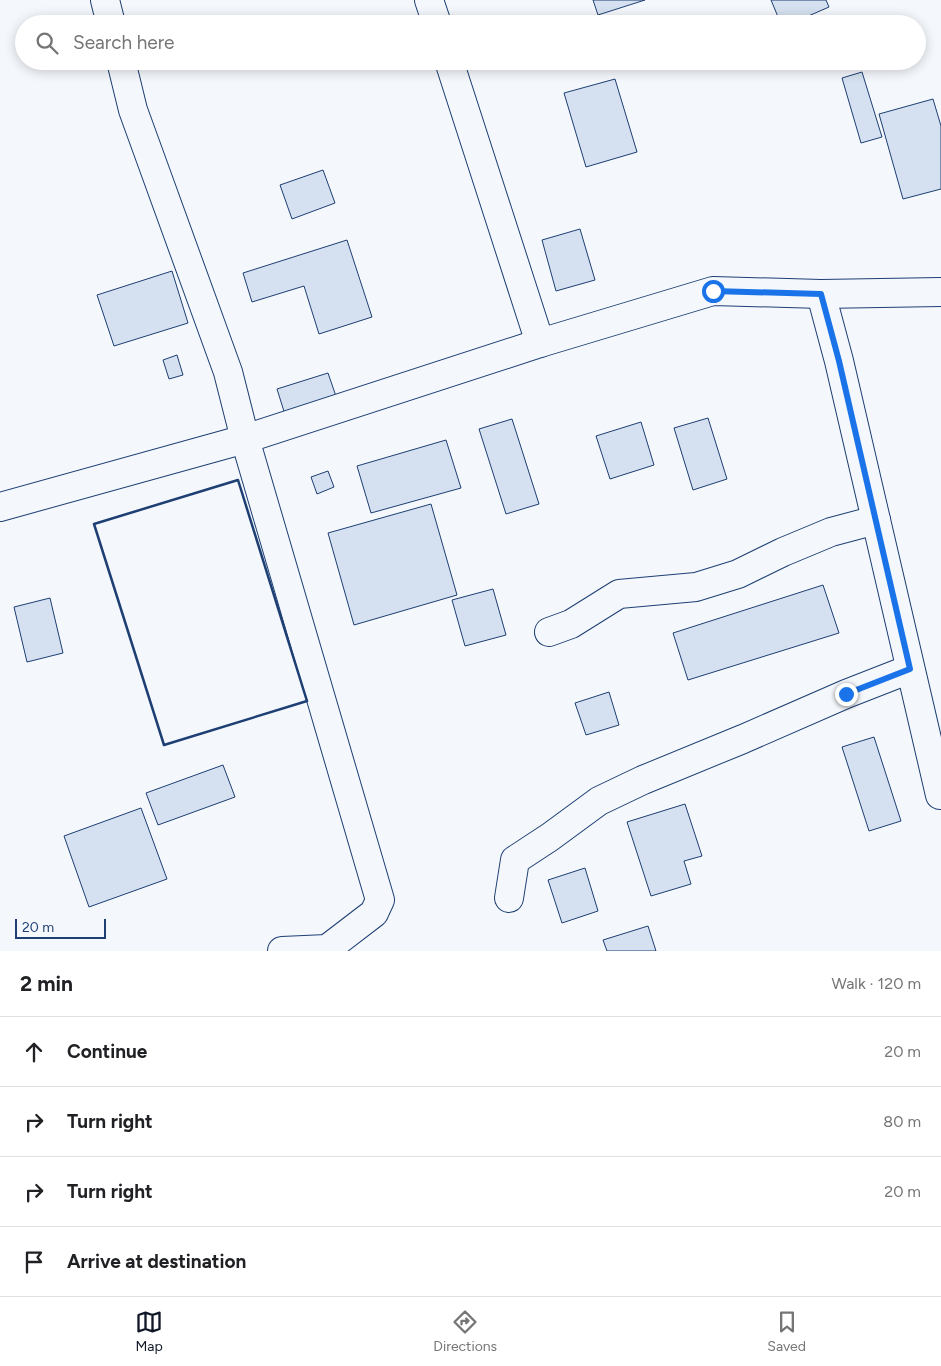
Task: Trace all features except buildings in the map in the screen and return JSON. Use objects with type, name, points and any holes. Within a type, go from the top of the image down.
[{"type":"street","points":[[105,0],[109,15]]},
{"type":"street","points":[[429,0],[434,15]]},
{"type":"street","points":[[122,70],[133,110],[228,372],[245,440],[380,900],[374,914],[327,949],[282,951]]},
{"type":"street","points":[[452,70],[540,343]]},
{"type":"street","points":[[0,508],[245,440],[540,343],[713,291],[821,294],[941,292]]},
{"type":"street","points":[[821,294],[839,361],[940,795]]},
{"type":"street","points":[[549,632],[572,624],[619,594],[696,587],[738,574],[783,552],[831,532],[876,520]]},
{"type":"street","points":[[509,898],[516,860],[599,801],[642,780],[910,669]]},
{"type":"wall","points":[[238,480],[307,701],[164,745],[94,524],[238,480]]},
{"type":"route","points":[[713,291],[821,294],[839,361],[910,669],[846,694]]}]
